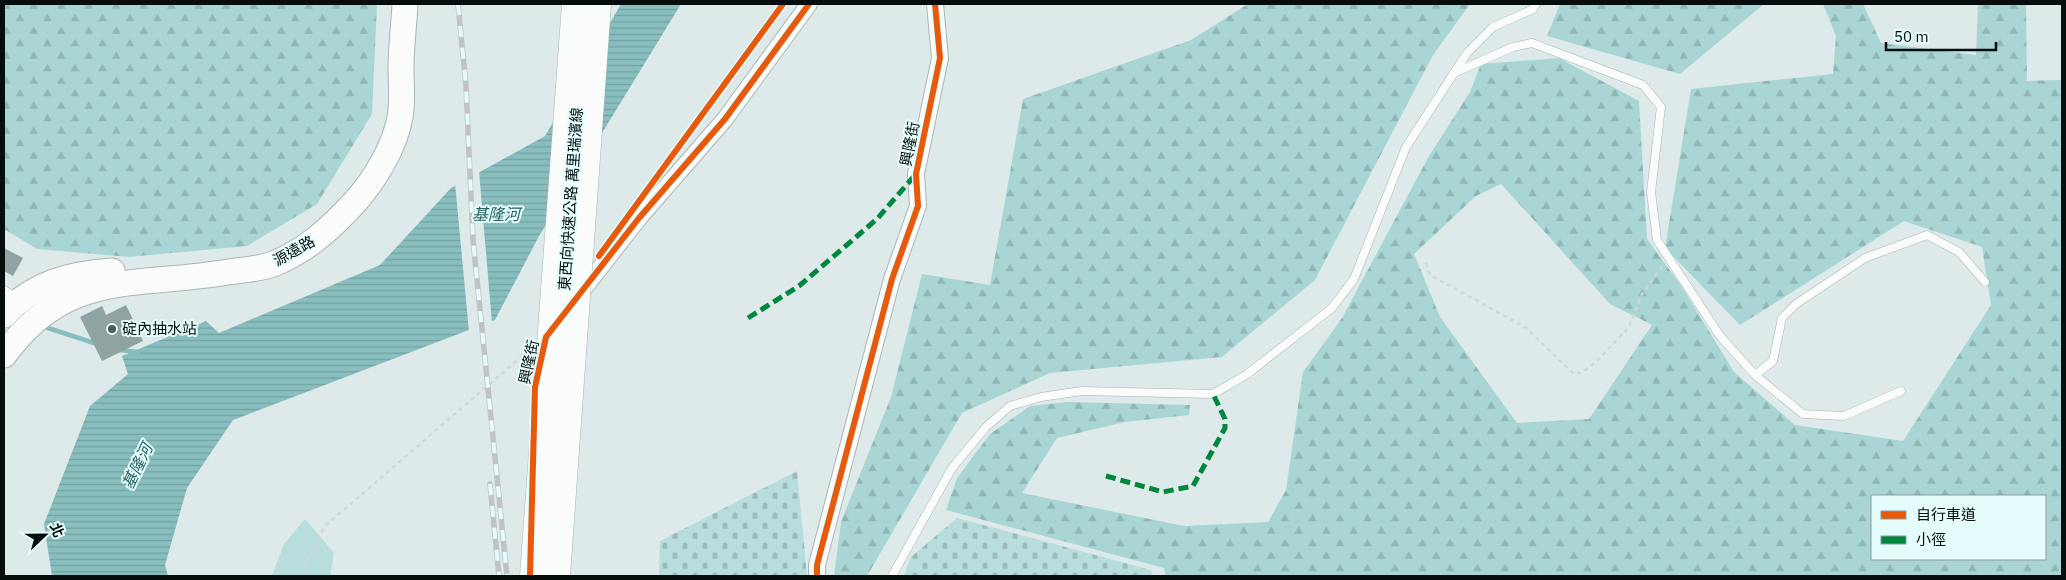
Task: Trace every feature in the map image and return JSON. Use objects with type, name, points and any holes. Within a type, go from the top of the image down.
[{"type":"highway","name":"東西向快速公路 萬里瑞濱線","points":[[534,576],[576,4]]},
{"type":"highway","name":"東西向快速公路 萬里瑞濱線","points":[[556,576],[597,4]]},
{"type":"main road","name":"源遠路","points":[[9,302],[43,285],[79,275],[209,264],[266,254],[309,231],[345,196],[371,159],[385,122],[391,4]]},
{"type":"main road","name":"源遠路","points":[[4,355],[35,320],[62,301],[78,294],[104,286],[216,274],[272,264],[301,249],[332,227],[368,188],[386,158],[400,118],[405,4]]},
{"type":"street","name":"興隆街","points":[[530,576],[535,387],[546,337],[639,218],[725,119],[809,4]]},
{"type":"street","name":"興隆街","points":[[817,576],[817,565],[892,279],[918,206],[916,174],[940,58],[935,4]]},
{"type":"lane","points":[[892,576],[952,468],[986,428],[1010,406],[1041,397],[1082,391],[1212,394],[1246,375],[1332,308],[1354,279],[1406,148],[1467,53],[1494,27],[1533,9],[1536,4]]},
{"type":"lane","points":[[1454,73],[1513,47],[1532,43],[1643,85],[1661,107],[1651,192],[1657,240],[1720,336],[1755,375],[1803,414],[1844,416],[1901,391]]},
{"type":"lane","points":[[1755,375],[1773,362],[1782,318],[1796,304],[1865,258],[1927,235],[1959,252],[1985,282]]},
{"type":"path","points":[[1426,263],[1430,275],[1525,327],[1574,374],[1583,372],[1597,361],[1629,327],[1640,296],[1669,256]]},
{"type":"path","points":[[302,576],[308,557],[325,526],[503,370],[546,337]]},
{"type":"green space","points":[[4,4],[377,4],[372,114],[317,204],[247,246],[129,257],[37,249],[4,229]]},
{"type":"green space","points":[[1248,4],[1470,4],[1433,55],[1315,280],[1222,357],[1050,373],[962,413],[867,576],[834,576],[841,522],[891,397],[922,274],[990,285],[1023,99],[1191,40]]},
{"type":"green space","points":[[1560,4],[1764,4],[1680,74],[1547,36]]},
{"type":"green space","points":[[1823,4],[1863,4],[1881,43],[1976,55],[1978,4],[2026,4],[2027,81],[2062,80],[2062,576],[1166,576],[1164,568],[946,510],[957,478],[990,434],[1030,406],[1068,402],[1190,405],[1189,415],[1125,422],[1057,438],[1022,493],[1184,526],[1268,522],[1286,490],[1303,372],[1342,318],[1429,156],[1470,92],[1481,64],[1559,58],[1639,101],[1647,239],[1682,287],[1734,372],[1795,425],[1903,441],[1991,305],[1982,247],[1904,221],[1740,325],[1665,248],[1691,89],[1833,74],[1836,36]],"holes":[[[1501,184],[1610,304],[1652,325],[1589,419],[1517,423],[1440,317],[1414,254],[1476,196]]]},
{"type":"green space","points":[[797,471],[807,576],[659,576],[660,541]]},
{"type":"green space","points":[[957,518],[1151,570],[1152,576],[904,576],[911,557]]},
{"type":"green space","points":[[305,519],[334,553],[330,576],[272,576],[284,544]]},
{"type":"water","name":"基隆河","points":[[621,4],[681,4],[539,236],[495,320],[233,420],[187,488],[165,565],[168,576],[52,576],[44,524],[90,406],[128,374],[122,356],[206,321],[219,333],[380,265],[451,188],[545,136]]},
{"type":"pier","points":[[479,171],[492,323],[469,332],[455,183]]},
{"type":"building","points":[[4,248],[23,258],[13,276],[4,271]]},
{"type":"building","name":"碇內抽水站","points":[[126,305],[143,341],[102,361],[80,317],[102,306],[106,315]]},
{"type":"waterway","points":[[42,326],[97,344]]},
{"type":"waterway","points":[[119,350],[138,352]]},
{"type":"railway","points":[[458,4],[466,86],[473,240],[507,576]]},
{"type":"railway","points":[[490,484],[499,576]]},
{"type":"marked path","points":[[748,318],[799,286],[877,219],[916,174]]},
{"type":"marked path","points":[[1106,476],[1163,492],[1193,486],[1225,428],[1225,419],[1213,394]]},
{"type":"cycle path","points":[[599,256],[783,4]]},
{"type":"cycle path","points":[[530,576],[535,387],[546,337],[639,218],[725,119],[809,4]]},
{"type":"cycle path","points":[[817,576],[817,565],[892,279],[918,206],[916,174],[940,58],[935,4]]},
{"type":"place","name":"碇內抽水站","points":[[112,329]]}]
